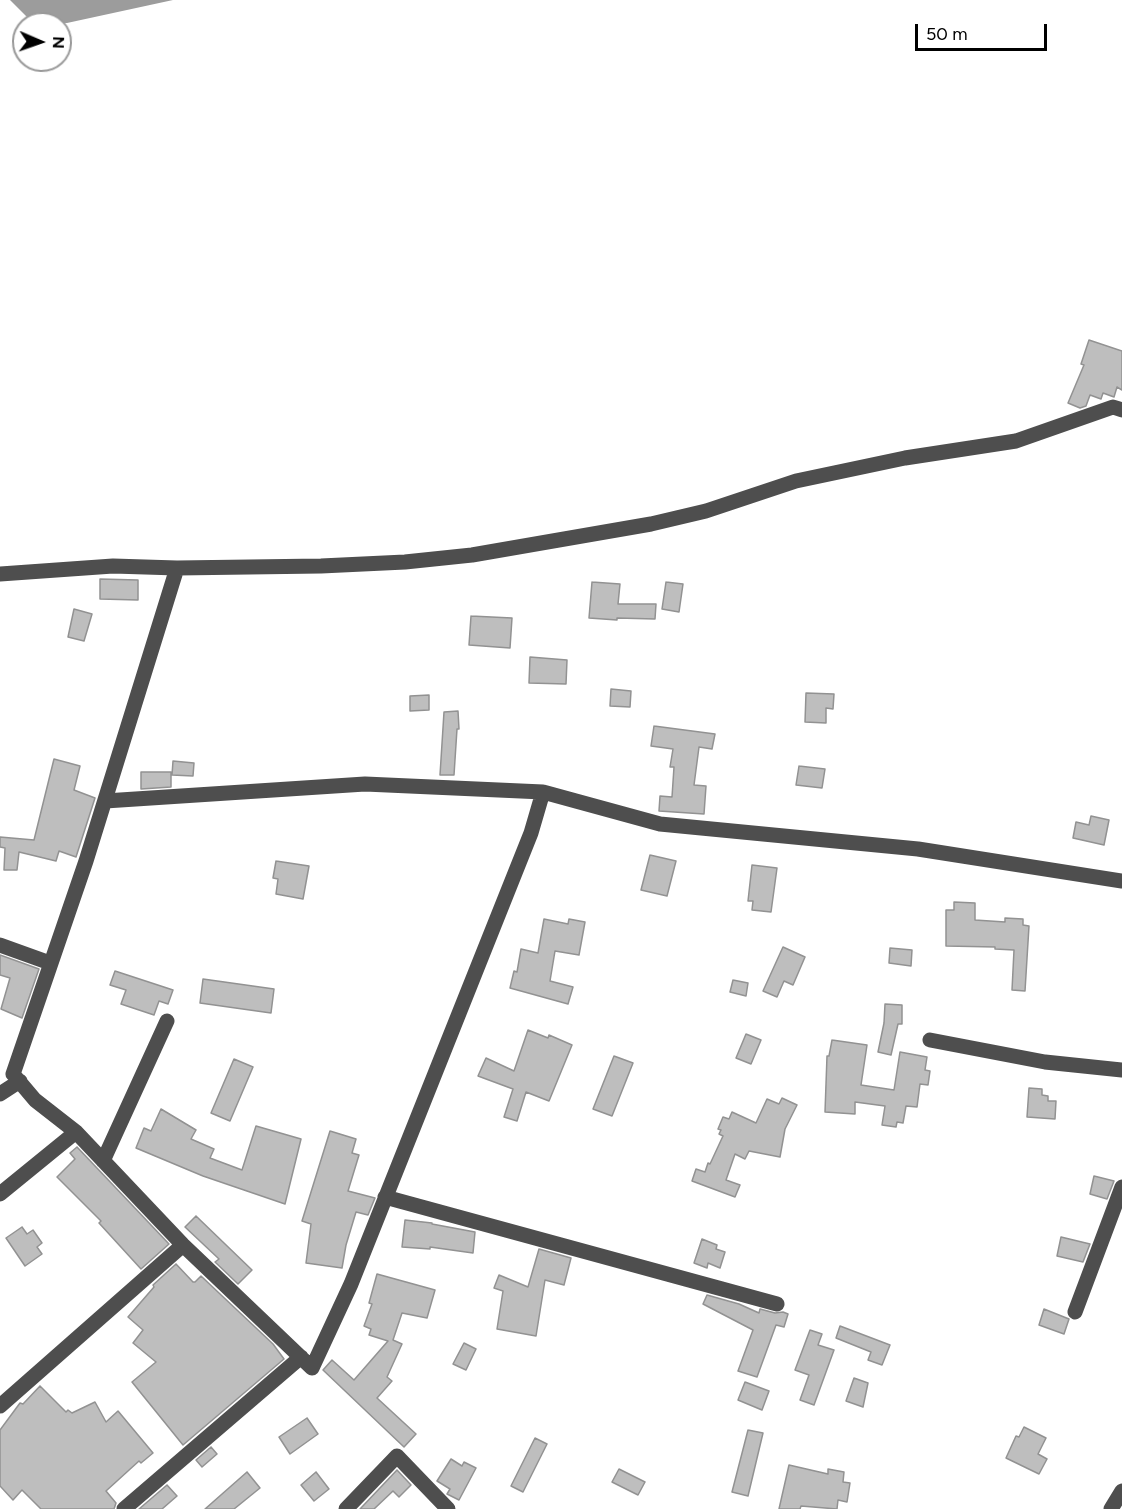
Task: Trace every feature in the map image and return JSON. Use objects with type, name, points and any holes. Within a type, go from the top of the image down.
[{"type":"street","points":[[0,574],[112,566],[177,568],[321,566],[405,562],[472,555],[651,524],[706,511],[796,480],[905,458],[1016,441],[1113,407],[1122,410]]},
{"type":"street","points":[[177,568],[105,801],[13,1074],[35,1100],[76,1132],[183,1245],[312,1368],[351,1284],[531,833],[543,792]]},
{"type":"street","points":[[105,801],[365,784],[543,792],[660,824],[918,849],[1122,881]]},
{"type":"street","points":[[0,945],[50,963]]},
{"type":"street","points":[[104,1161],[167,1021]]},
{"type":"street","points":[[930,1040],[1045,1062],[1122,1070]]},
{"type":"street","points":[[0,1094],[20,1081]]},
{"type":"street","points":[[0,1194],[76,1132]]},
{"type":"street","points":[[1075,1312],[1122,1187]]},
{"type":"street","points":[[385,1197],[777,1304]]},
{"type":"street","points":[[0,1406],[183,1245]]},
{"type":"street","points":[[124,1509],[302,1357]]},
{"type":"street","points":[[346,1509],[397,1456],[448,1509]]},
{"type":"street","points":[[1111,1509],[1122,1491]]},
{"type":"shaded area","points":[[10,0],[173,0],[72,22],[72,12],[22,12]]},
{"type":"building","points":[[1089,340],[1122,351],[1122,390],[1117,387],[1114,397],[1103,393],[1101,399],[1090,395],[1086,406],[1080,408],[1068,403],[1084,365],[1081,364]]},
{"type":"building","points":[[100,579],[138,580],[138,600],[100,599]]},
{"type":"building","points":[[592,582],[620,584],[618,604],[656,604],[655,619],[589,618]]},
{"type":"building","points":[[666,582],[683,584],[679,612],[662,609]]},
{"type":"building","points":[[74,609],[92,614],[84,641],[68,637]]},
{"type":"building","points":[[471,616],[512,618],[510,648],[469,645]]},
{"type":"building","points":[[530,657],[567,660],[566,684],[529,683]]},
{"type":"building","points":[[611,689],[631,691],[630,707],[610,706]]},
{"type":"building","points":[[806,693],[834,694],[833,709],[826,708],[826,723],[805,722]]},
{"type":"building","points":[[429,695],[429,710],[410,711],[410,696]]},
{"type":"building","points":[[458,711],[459,729],[457,729],[454,775],[440,775],[444,712]]},
{"type":"building","points":[[654,726],[715,734],[712,749],[699,747],[694,785],[706,786],[704,814],[659,811],[660,796],[672,797],[674,767],[670,767],[673,749],[651,746]]},
{"type":"building","points":[[54,759],[80,766],[74,790],[95,798],[76,857],[59,851],[56,861],[19,852],[17,870],[4,870],[5,848],[0,847],[0,837],[34,840]]},
{"type":"building","points":[[173,761],[194,763],[193,776],[172,775]]},
{"type":"building","points":[[799,766],[825,769],[822,788],[796,785]]},
{"type":"building","points":[[141,772],[171,772],[171,787],[141,789]]},
{"type":"building","points":[[1091,816],[1109,820],[1104,845],[1073,838],[1076,822],[1089,825]]},
{"type":"building","points":[[650,855],[676,861],[667,896],[641,890]]},
{"type":"building","points":[[276,861],[309,866],[303,899],[276,894],[278,879],[273,878]]},
{"type":"building","points":[[752,865],[777,868],[771,912],[752,910],[753,901],[748,901]]},
{"type":"building","points":[[954,902],[975,903],[975,920],[1005,922],[1005,918],[1023,919],[1023,925],[1029,926],[1025,991],[1012,990],[1014,950],[995,949],[995,947],[946,946],[946,910],[954,910]]},
{"type":"building","points":[[544,919],[568,924],[569,919],[585,922],[579,955],[555,951],[550,981],[573,987],[568,1004],[510,988],[514,971],[517,972],[521,949],[538,953]]},
{"type":"building","points":[[783,947],[805,957],[793,985],[784,981],[777,997],[763,991]]},
{"type":"building","points":[[890,948],[912,950],[911,966],[889,963]]},
{"type":"building","points":[[0,955],[39,969],[22,1018],[1,1009],[10,978],[0,975]]},
{"type":"building","points":[[115,971],[173,990],[168,1004],[159,1001],[154,1015],[121,1004],[126,990],[110,985]]},
{"type":"building","points":[[203,979],[274,989],[271,1013],[200,1003]]},
{"type":"building","points":[[733,980],[748,983],[746,996],[730,992]]},
{"type":"building","points":[[885,1004],[902,1005],[902,1024],[898,1024],[891,1055],[878,1052]]},
{"type":"building","points":[[528,1030],[548,1038],[549,1035],[572,1045],[549,1101],[526,1092],[517,1121],[504,1117],[513,1089],[478,1076],[486,1058],[514,1071]]},
{"type":"building","points":[[746,1034],[761,1040],[751,1064],[736,1058]]},
{"type":"building","points":[[832,1040],[867,1045],[861,1085],[894,1090],[900,1052],[927,1057],[925,1070],[930,1071],[928,1085],[920,1084],[917,1107],[906,1106],[903,1123],[897,1122],[896,1127],[882,1125],[885,1106],[855,1102],[855,1114],[825,1112],[827,1056],[829,1056]]},
{"type":"building","points":[[614,1056],[633,1063],[612,1116],[593,1109]]},
{"type":"building","points":[[234,1059],[253,1067],[230,1121],[211,1113]]},
{"type":"building","points":[[1029,1088],[1042,1089],[1042,1095],[1048,1096],[1048,1101],[1056,1101],[1055,1119],[1027,1117]]},
{"type":"building","points":[[782,1098],[797,1105],[785,1129],[780,1157],[749,1151],[745,1159],[735,1154],[726,1180],[740,1185],[735,1197],[692,1181],[696,1169],[705,1172],[708,1163],[710,1164],[723,1136],[719,1134],[721,1130],[718,1129],[723,1117],[729,1119],[732,1112],[756,1123],[767,1099],[779,1104]]},
{"type":"building","points":[[161,1109],[196,1130],[191,1139],[214,1149],[210,1158],[242,1170],[256,1126],[301,1139],[285,1204],[203,1176],[136,1148],[144,1128],[151,1131]]},
{"type":"building","points":[[330,1131],[356,1139],[352,1153],[359,1155],[348,1191],[375,1198],[368,1215],[356,1212],[342,1268],[306,1263],[311,1224],[302,1221]]},
{"type":"building","points":[[77,1147],[169,1244],[141,1269],[99,1223],[101,1221],[57,1177],[75,1159],[70,1153]]},
{"type":"building","points":[[1094,1176],[1114,1181],[1107,1199],[1090,1194]]},
{"type":"building","points":[[196,1216],[252,1270],[238,1284],[215,1262],[219,1259],[185,1227]]},
{"type":"building","points":[[405,1220],[475,1232],[473,1253],[430,1247],[430,1249],[402,1247]]},
{"type":"building","points":[[22,1227],[27,1234],[33,1230],[42,1243],[37,1247],[42,1254],[25,1266],[6,1238]]},
{"type":"building","points":[[1061,1237],[1090,1244],[1083,1262],[1057,1256]]},
{"type":"building","points":[[702,1239],[717,1245],[716,1249],[725,1252],[720,1268],[708,1263],[707,1268],[694,1263]]},
{"type":"building","points":[[539,1249],[571,1258],[564,1285],[545,1280],[536,1336],[497,1329],[503,1291],[494,1288],[499,1275],[528,1287]]},
{"type":"building","points":[[176,1264],[193,1282],[201,1276],[273,1344],[284,1359],[183,1445],[132,1382],[156,1362],[133,1343],[143,1330],[128,1317],[154,1287],[153,1285]]},
{"type":"building","points":[[377,1274],[435,1290],[427,1318],[402,1313],[393,1340],[402,1344],[387,1377],[392,1381],[377,1398],[416,1434],[404,1447],[323,1370],[332,1360],[354,1380],[388,1341],[369,1335],[371,1329],[364,1326],[372,1304],[369,1303]]},
{"type":"building","points":[[707,1295],[739,1304],[759,1313],[760,1309],[788,1314],[784,1327],[776,1325],[757,1377],[738,1371],[753,1330],[703,1304]]},
{"type":"building","points":[[1044,1309],[1069,1319],[1064,1334],[1039,1325]]},
{"type":"building","points":[[840,1326],[890,1345],[882,1365],[868,1360],[871,1352],[836,1338]]},
{"type":"building","points":[[810,1330],[822,1334],[818,1345],[834,1350],[814,1405],[800,1400],[809,1375],[795,1370]]},
{"type":"building","points":[[464,1343],[476,1349],[466,1370],[453,1364]]},
{"type":"building","points":[[854,1378],[868,1383],[863,1407],[846,1401]]},
{"type":"building","points":[[745,1382],[769,1391],[762,1410],[738,1400]]},
{"type":"building","points":[[40,1386],[66,1412],[68,1410],[72,1413],[95,1402],[106,1422],[118,1411],[153,1453],[141,1463],[139,1461],[106,1491],[116,1503],[114,1509],[41,1509],[22,1490],[13,1500],[0,1486],[0,1430],[20,1403],[23,1404]]},
{"type":"building","points":[[307,1418],[318,1434],[290,1454],[279,1437]]},
{"type":"building","points":[[1024,1427],[1046,1438],[1038,1454],[1047,1459],[1039,1474],[1006,1458],[1016,1436],[1019,1437]]},
{"type":"building","points":[[748,1430],[763,1433],[748,1496],[732,1492]]},
{"type":"building","points":[[535,1438],[547,1444],[523,1492],[511,1486]]},
{"type":"building","points":[[211,1447],[217,1454],[202,1467],[196,1460]]},
{"type":"building","points":[[451,1459],[462,1466],[464,1462],[476,1468],[459,1500],[447,1494],[450,1489],[437,1481]]},
{"type":"building","points":[[789,1465],[828,1474],[828,1469],[844,1472],[843,1482],[850,1483],[847,1502],[838,1500],[837,1509],[801,1506],[800,1509],[779,1509]]},
{"type":"building","points":[[619,1469],[645,1482],[638,1495],[612,1482]]},
{"type":"building","points":[[397,1470],[411,1485],[399,1497],[393,1491],[374,1509],[360,1509]]},
{"type":"building","points":[[247,1472],[260,1488],[234,1509],[205,1509]]},
{"type":"building","points":[[316,1472],[329,1489],[314,1501],[301,1485]]},
{"type":"building","points":[[167,1485],[177,1496],[162,1509],[139,1509]]}]
